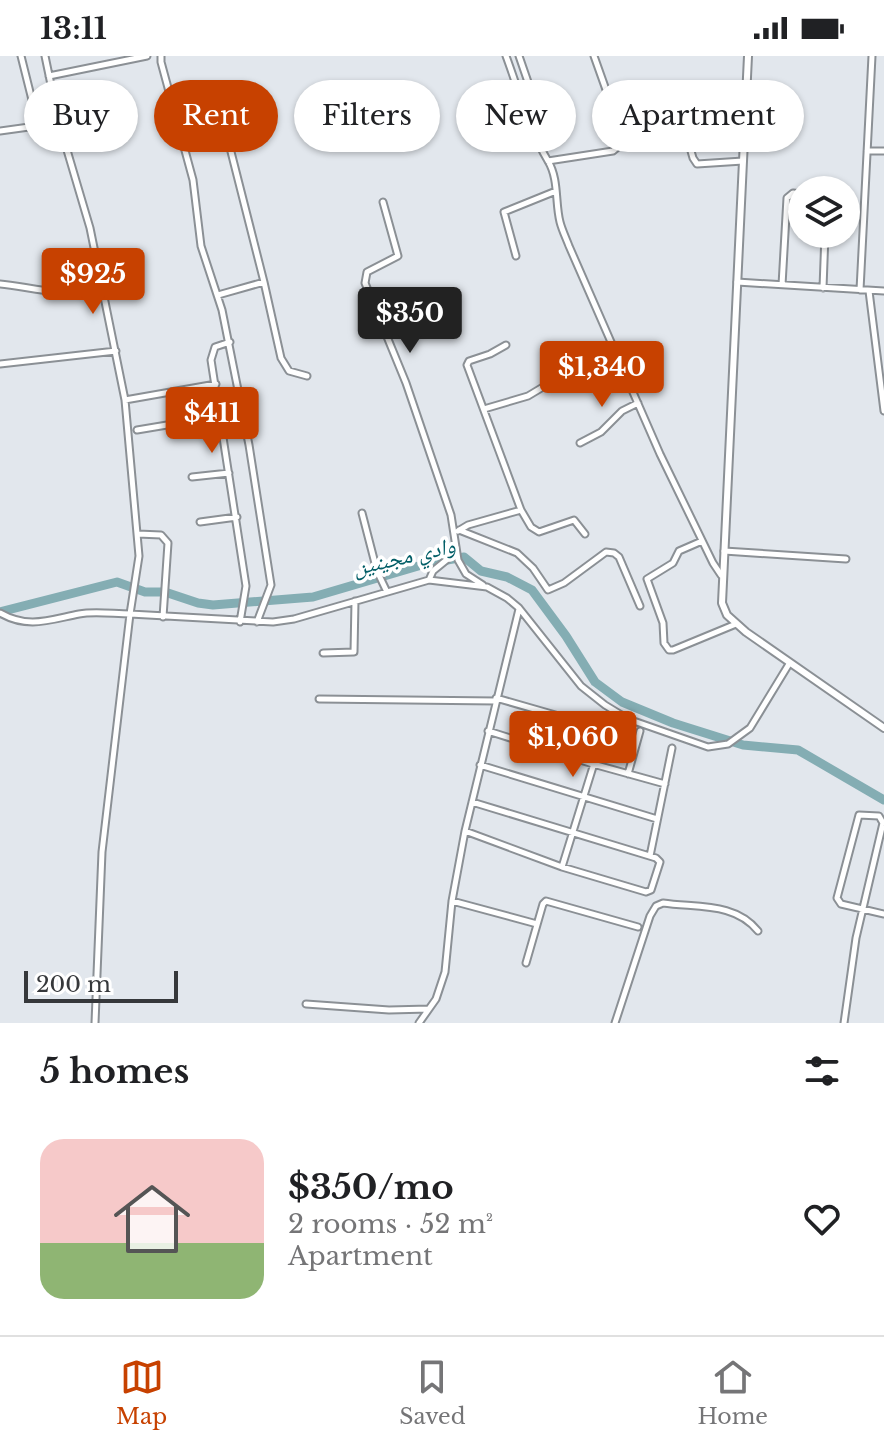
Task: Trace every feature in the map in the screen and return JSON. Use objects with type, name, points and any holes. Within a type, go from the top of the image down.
[{"type":"street","points":[[21,56],[27,80]]},
{"type":"street","points":[[45,56],[50,80]]},
{"type":"street","points":[[49,76],[147,56]]},
{"type":"street","points":[[161,56],[193,180],[201,246],[230,342],[259,503],[271,581],[270,592],[257,622]]},
{"type":"street","points":[[506,56],[515,80]]},
{"type":"street","points":[[519,56],[527,80]]},
{"type":"street","points":[[548,161],[613,151],[619,146],[621,132],[594,56]]},
{"type":"street","points":[[748,56],[721,575],[723,608],[736,624],[789,664],[884,728]]},
{"type":"street","points":[[860,290],[872,56]]},
{"type":"street","points":[[0,131],[24,127]]},
{"type":"street","points":[[867,151],[884,151]]},
{"type":"street","points":[[68,152],[87,216],[125,400],[139,556],[102,852],[95,1023]]},
{"type":"street","points":[[231,152],[281,358],[289,371],[307,376]]},
{"type":"street","points":[[540,152],[548,161],[560,222],[620,363],[702,541],[721,575]]},
{"type":"street","points":[[691,152],[697,164],[743,161]]},
{"type":"street","points":[[516,256],[504,212],[556,191]]},
{"type":"street","points":[[782,285],[788,197]]},
{"type":"street","points":[[383,202],[398,256],[367,272],[365,283],[406,383],[457,532],[455,553],[470,578],[519,608],[581,686],[612,710],[628,719],[702,746],[728,744],[742,735],[756,721],[789,664]]},
{"type":"street","points":[[823,288],[824,248]]},
{"type":"street","points":[[0,284],[78,291],[90,286],[97,265]]},
{"type":"street","points":[[736,281],[884,291]]},
{"type":"street","points":[[218,295],[264,282]]},
{"type":"street","points":[[869,291],[884,411]]},
{"type":"street","points":[[230,342],[215,347],[212,352],[246,586],[240,622]]},
{"type":"street","points":[[506,345],[467,362],[521,510],[531,527],[539,532],[574,520],[585,534]]},
{"type":"street","points":[[0,364],[116,351]]},
{"type":"street","points":[[484,409],[620,363]]},
{"type":"street","points":[[125,400],[216,384]]},
{"type":"street","points":[[580,443],[601,432],[622,411],[638,403]]},
{"type":"street","points":[[137,430],[221,416]]},
{"type":"street","points":[[192,477],[229,473]]},
{"type":"street","points":[[457,532],[521,510]]},
{"type":"street","points":[[362,513],[377,571],[385,589]]},
{"type":"street","points":[[200,522],[237,517]]},
{"type":"street","points":[[457,532],[517,553],[533,568],[548,590],[564,583],[606,552],[614,553],[619,557],[640,606]]},
{"type":"street","points":[[138,534],[161,535],[167,539],[163,617]]},
{"type":"street","points":[[702,541],[679,551],[673,563],[647,579],[663,623],[664,643],[669,650],[673,650],[736,624]]},
{"type":"street","points":[[723,551],[846,559]]},
{"type":"street","points":[[429,580],[433,571],[455,553]]},
{"type":"street","points":[[1,614],[13,620],[37,624],[89,613],[257,622],[294,619],[385,589],[429,580],[487,587]]},
{"type":"street","points":[[323,653],[354,652],[355,601]]},
{"type":"street","points":[[419,1023],[430,1009],[445,972],[452,901],[465,831],[519,608]]},
{"type":"street","points":[[319,699],[496,700],[604,729]]},
{"type":"street","points":[[562,867],[609,715]]},
{"type":"street","points":[[488,731],[665,784]]},
{"type":"street","points":[[628,774],[640,731]]},
{"type":"street","points":[[650,856],[672,748]]},
{"type":"street","points":[[480,765],[657,819]]},
{"type":"street","points":[[465,831],[562,867],[648,892],[660,862],[650,856],[472,802]]},
{"type":"street","points":[[844,1023],[854,951],[863,910],[883,823],[879,816],[859,815],[838,901],[841,904],[863,910],[884,914]]},
{"type":"street","points":[[452,901],[537,924]]},
{"type":"street","points":[[526,963],[543,904],[548,901],[638,927]]},
{"type":"street","points":[[615,1023],[650,916],[658,905],[732,911],[745,917],[758,931]]},
{"type":"street","points":[[306,1004],[389,1010],[430,1009]]},
{"type":"waterway","name":"وادي مجينين","points":[[0,612],[117,582],[145,592],[165,592],[213,605],[313,597],[425,564],[464,557],[481,571],[507,577],[532,590],[595,682],[622,702],[673,723],[743,745],[798,750],[884,800]]}]
